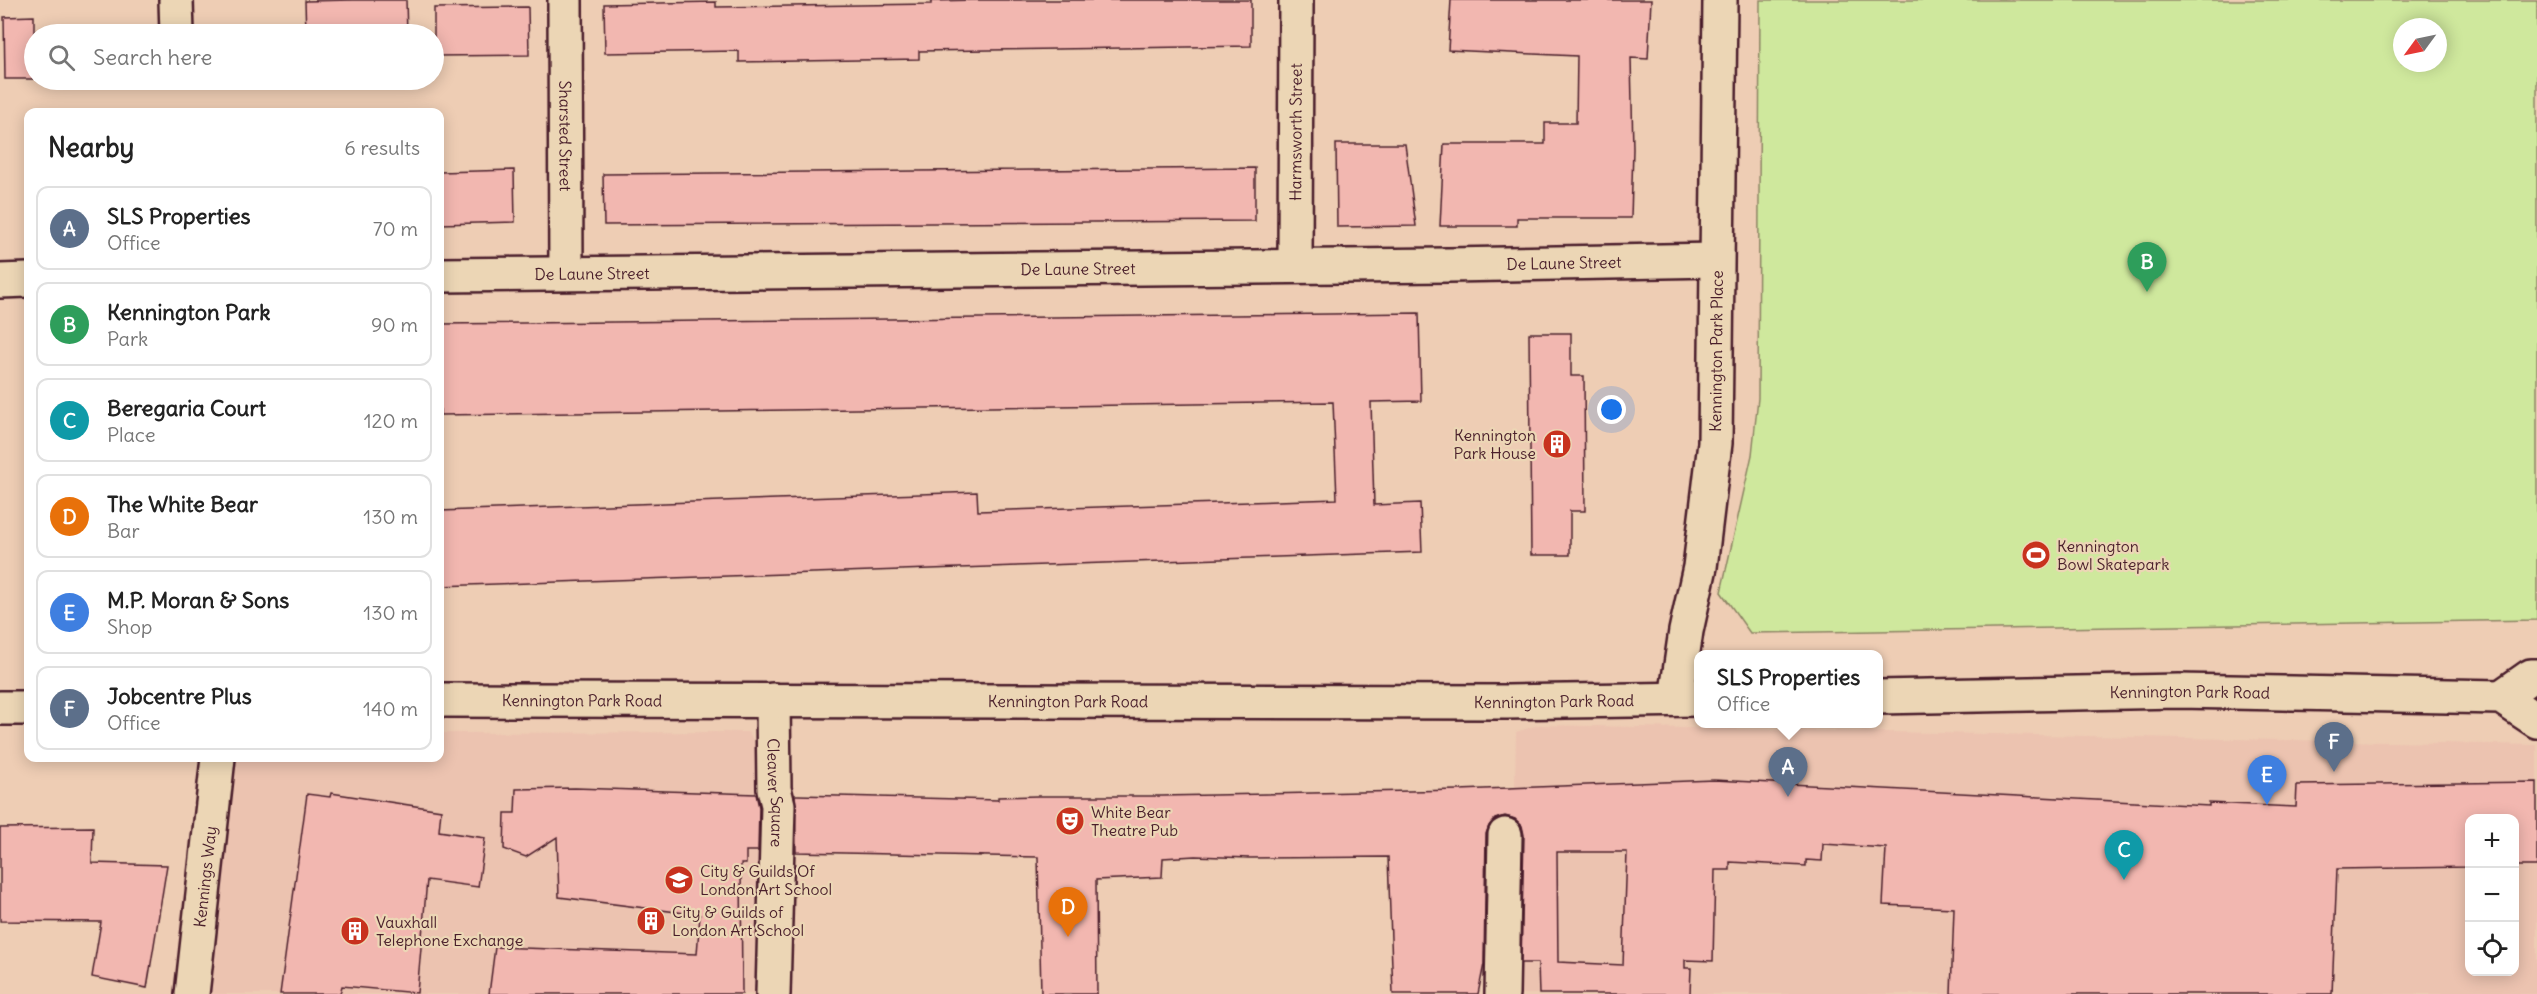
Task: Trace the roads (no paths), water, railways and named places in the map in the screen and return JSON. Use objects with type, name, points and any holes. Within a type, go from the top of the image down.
[{"type":"main road","points":[[176,0],[177,24]]},
{"type":"main road","name":"Sharsted Street","points":[[565,0],[566,273]]},
{"type":"main road","name":"Harmsworth Street","points":[[1295,266],[1296,0]]},
{"type":"main road","name":"Kennington Park Place","points":[[1687,699],[1686,631],[1700,567],[1715,443],[1720,0]]},
{"type":"main road","name":"De Laune Street","points":[[444,275],[1716,260]]},
{"type":"main road","points":[[0,280],[24,280]]},
{"type":"main road","points":[[2537,676],[2531,676],[2501,698],[2537,721]]},
{"type":"main road","name":"Kennington Park Road","points":[[1883,697],[2179,691],[2501,698]]},
{"type":"main road","name":"Kennington Park Road","points":[[444,700],[1508,702],[1687,699]]},
{"type":"main road","name":"Cleaver Square","points":[[773,700],[774,789],[778,805],[773,994]]},
{"type":"main road","points":[[0,708],[24,708]]},
{"type":"main road","name":"Kennings Way","points":[[192,994],[218,762]]},
{"type":"main road","points":[[1502,994],[1506,835]]},
{"type":"place","name":"Kennington Park","points":[[2147,292]]},
{"type":"place","name":"Kennington Park House","points":[[1557,444]]},
{"type":"place","name":"Kennington Bowl Skatepark","points":[[2036,555]]},
{"type":"place","name":"Jobcentre Plus","points":[[2334,772]]},
{"type":"place","name":"SLS Properties","points":[[1788,797]]},
{"type":"place","name":"M.P. Moran & Sons","points":[[2267,805]]},
{"type":"place","name":"White Bear Theatre Pub","points":[[1070,821]]},
{"type":"place","name":"City & Guilds Of London Art School","points":[[679,880]]},
{"type":"place","name":"Beregaria Court","points":[[2124,880]]},
{"type":"place","name":"City & Guilds of London Art School","points":[[651,921]]},
{"type":"place","name":"Vauxhall Telephone Exchange","points":[[355,931]]},
{"type":"place","name":"The White Bear","points":[[1068,937]]}]
